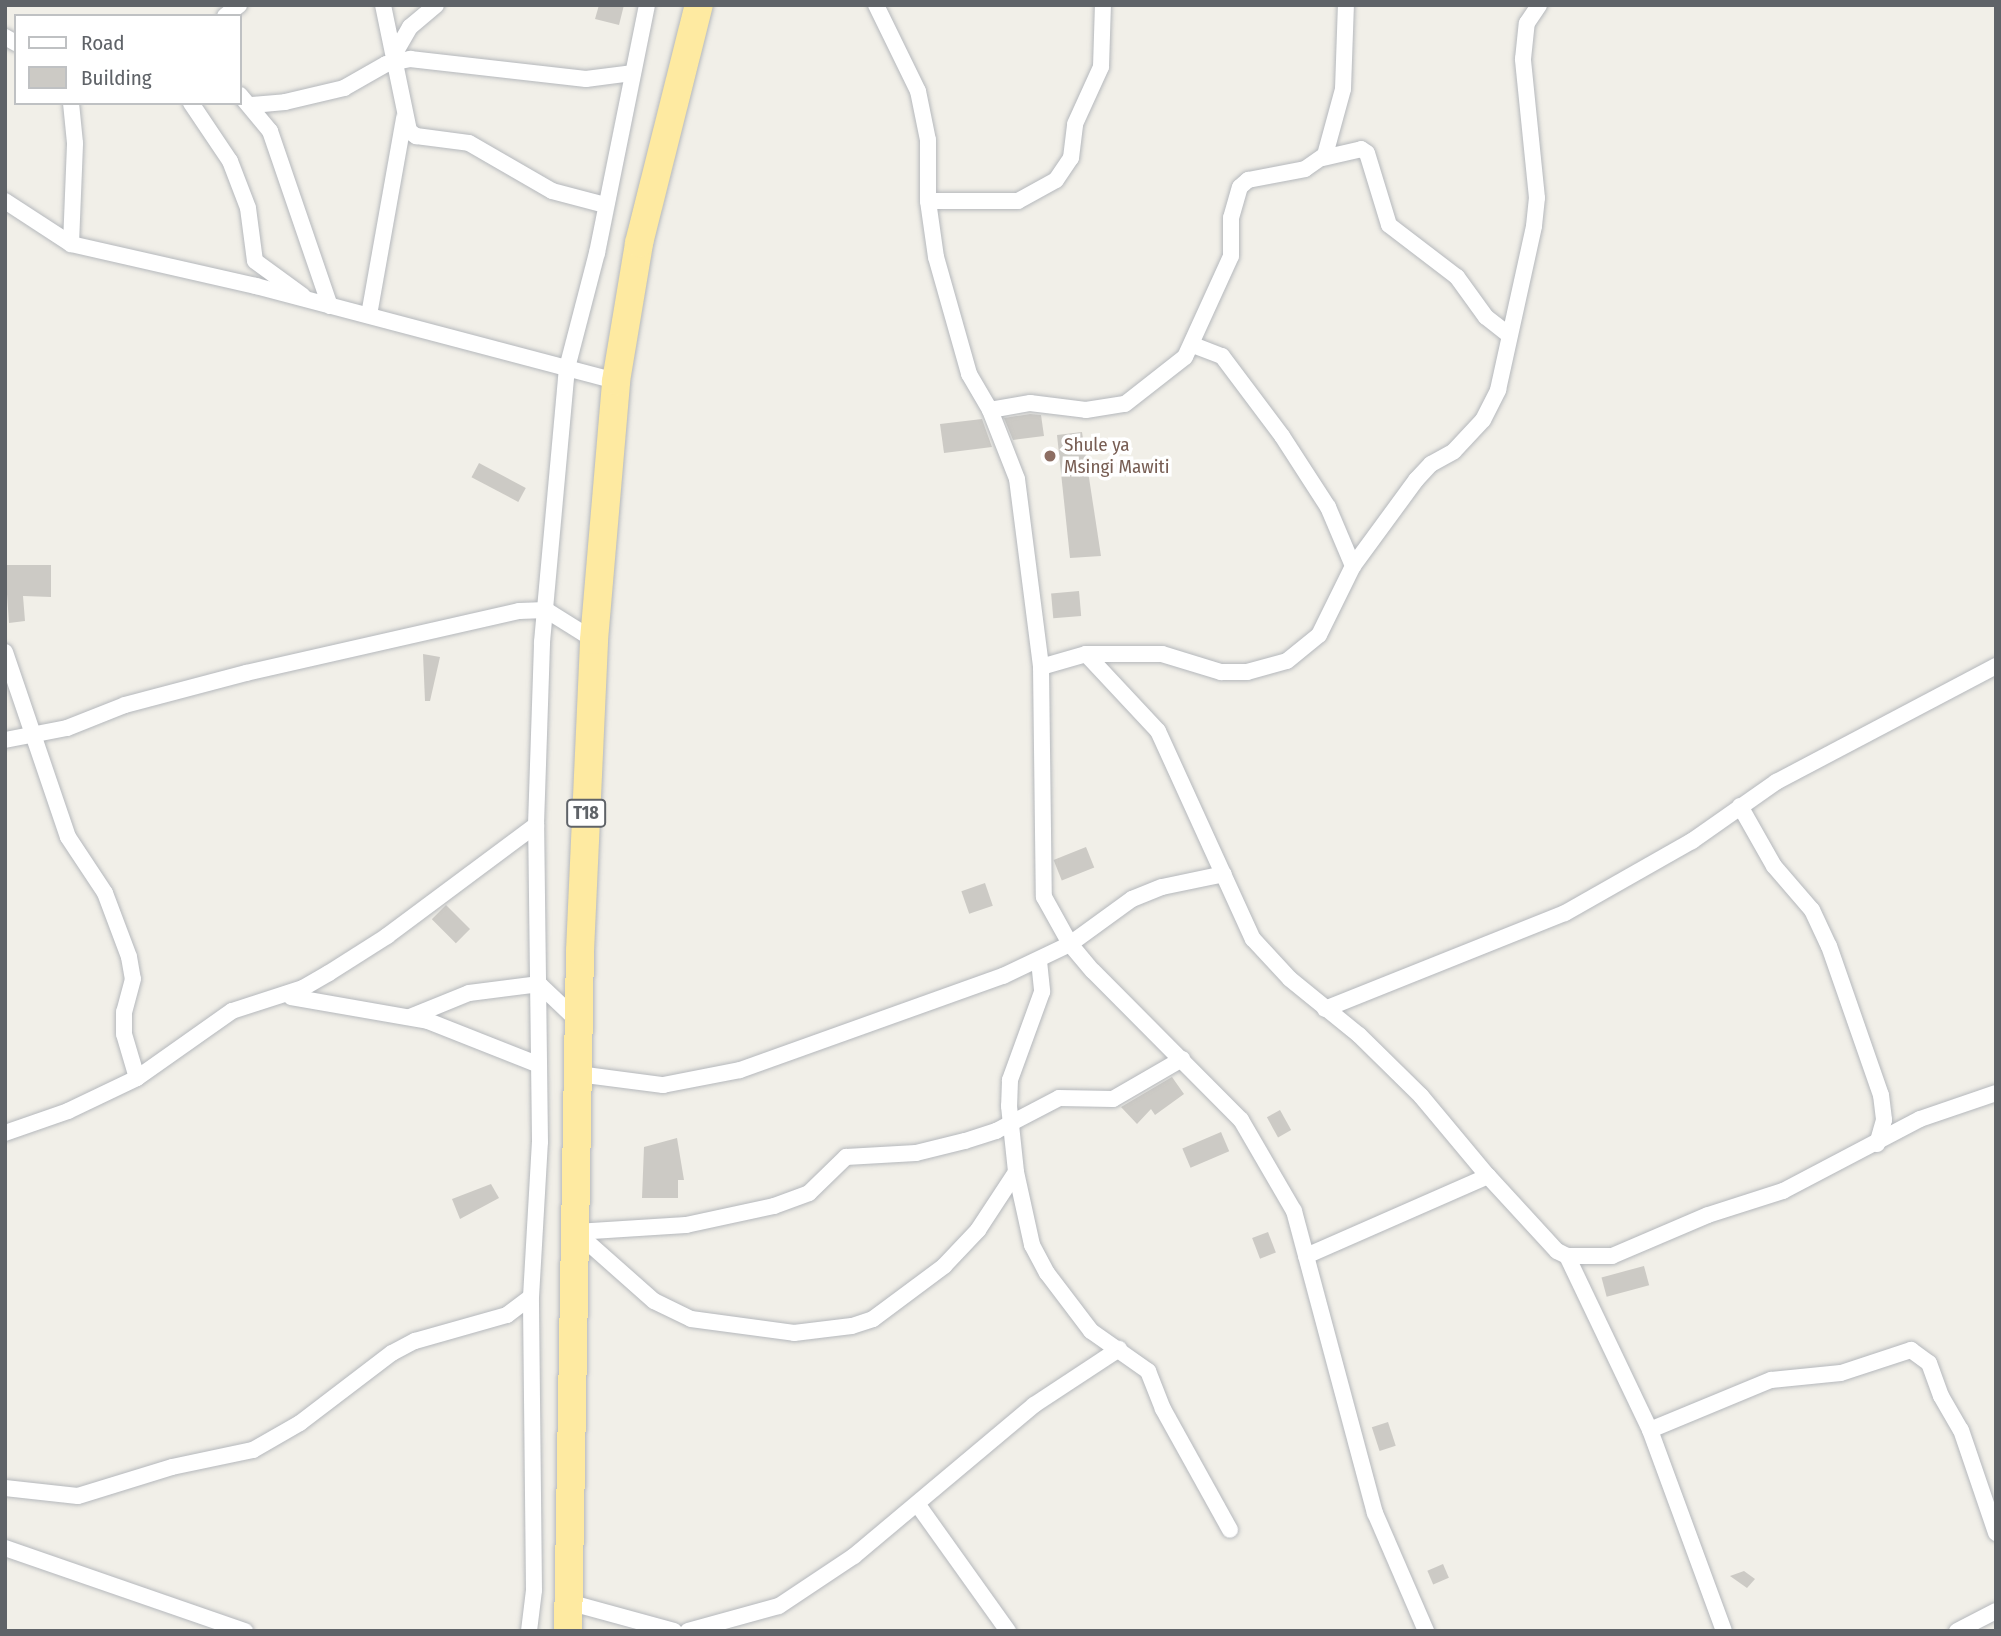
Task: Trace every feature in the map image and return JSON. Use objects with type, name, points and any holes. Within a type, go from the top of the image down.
[{"type":"highway","name":"T18","points":[[568,1631],[579,1022],[594,640],[615,381],[639,243],[699,5]]},
{"type":"street","points":[[369,315],[404,118],[396,57],[383,5]]},
{"type":"street","points":[[246,100],[285,102],[344,88],[396,57],[410,27],[436,5]]},
{"type":"street","points":[[529,1631],[534,1576],[531,1297],[540,1065],[536,825],[545,610],[567,368],[606,205],[647,5]]},
{"type":"street","points":[[876,5],[918,90],[928,141],[928,201],[936,257],[969,374],[990,410],[1017,479],[1041,667],[1041,887],[1070,944],[1241,1120],[1262,1149],[1294,1211],[1375,1513],[1426,1631]]},
{"type":"street","points":[[928,201],[1018,201],[1056,180],[1071,158],[1075,124],[1101,67],[1103,5]]},
{"type":"street","points":[[1323,158],[1343,89],[1346,5]]},
{"type":"street","points":[[1041,667],[1086,654],[1162,654],[1221,672],[1247,672],[1287,661],[1320,635],[1353,566],[1416,480],[1431,464],[1454,451],[1483,420],[1498,390],[1537,198],[1523,59],[1527,23],[1539,5]]},
{"type":"street","points":[[396,57],[455,61],[586,79],[632,73]]},
{"type":"street","points":[[246,100],[270,131],[330,306]]},
{"type":"street","points":[[71,105],[75,143],[71,244]]},
{"type":"street","points":[[192,105],[230,161],[248,208],[255,261],[266,273],[287,281],[305,298]]},
{"type":"street","points":[[404,118],[416,136],[469,144],[552,191],[606,205]]},
{"type":"street","points":[[990,410],[1030,403],[1086,410],[1125,404],[1185,357],[1193,345],[1231,256],[1231,218],[1240,187],[1248,180],[1305,169],[1323,158],[1361,149],[1367,153],[1389,225],[1457,277],[1486,317],[1509,335]]},
{"type":"street","points":[[5,201],[71,244],[305,298],[615,381]]},
{"type":"street","points":[[1193,345],[1222,356],[1282,436],[1328,507],[1353,566]]},
{"type":"street","points":[[5,740],[325,653],[519,611],[545,610],[594,640]]},
{"type":"street","points":[[5,652],[31,735],[72,845],[105,893],[129,957],[133,979],[124,1012],[124,1034],[137,1077]]},
{"type":"street","points":[[1086,654],[1158,731],[1253,939],[1325,1009],[1359,1035],[1421,1097],[1548,1243],[1567,1256],[1650,1430],[1724,1631]]},
{"type":"street","points":[[1325,1009],[1566,913],[1692,841],[1776,782],[1996,666]]},
{"type":"street","points":[[1740,806],[1774,866],[1812,910],[1829,946],[1881,1095],[1884,1121],[1877,1144]]},
{"type":"street","points":[[5,1133],[68,1111],[137,1077],[232,1011],[303,988],[387,936],[536,825]]},
{"type":"street","points":[[578,1074],[663,1085],[740,1070],[1039,961],[1070,944],[1132,899],[1174,884],[1224,874]]},
{"type":"street","points":[[1039,961],[1042,992],[1010,1080],[1016,1172],[1032,1245],[1046,1273],[1091,1331],[1148,1371],[1163,1409],[1230,1530]]},
{"type":"street","points":[[539,984],[579,1022]]},
{"type":"street","points":[[410,1017],[469,993],[539,984]]},
{"type":"street","points":[[275,998],[305,996],[442,1025],[540,1065]]},
{"type":"street","points":[[576,1233],[686,1225],[774,1206],[809,1193],[846,1157],[916,1153],[1011,1123],[1049,1100],[1113,1099],[1182,1059]]},
{"type":"street","points":[[1567,1256],[1612,1256],[1708,1216],[1783,1191],[1877,1144],[1920,1119],[1996,1093]]},
{"type":"street","points":[[576,1233],[654,1301],[691,1319],[794,1333],[852,1326],[873,1319],[944,1266],[978,1230],[1016,1172]]},
{"type":"street","points":[[1306,1256],[1488,1176]]},
{"type":"street","points":[[5,1488],[78,1496],[172,1467],[253,1450],[300,1423],[392,1353],[415,1341],[507,1314],[531,1297]]},
{"type":"street","points":[[688,1631],[779,1606],[854,1556],[1034,1405],[1119,1349]]},
{"type":"street","points":[[1650,1430],[1771,1380],[1841,1373],[1911,1350],[1929,1363],[1941,1396],[1961,1430],[1996,1533]]},
{"type":"street","points":[[918,1505],[1009,1631]]},
{"type":"street","points":[[5,1548],[245,1631]]},
{"type":"street","points":[[568,1602],[674,1631]]},
{"type":"street","points":[[1957,1631],[1996,1611]]},
{"type":"building","points":[[599,5],[624,5],[619,25],[595,19]]},
{"type":"building","points":[[1041,415],[1044,436],[1013,440],[1004,418]]},
{"type":"building","points":[[982,419],[992,447],[944,453],[940,424]]},
{"type":"building","points":[[1082,432],[1101,556],[1070,558],[1057,435]]},
{"type":"building","points":[[479,463],[526,488],[518,502],[471,477]]},
{"type":"building","points":[[5,565],[51,565],[51,597],[23,596],[25,621],[9,623]]},
{"type":"building","points":[[1079,591],[1081,616],[1053,618],[1051,593]]},
{"type":"building","points":[[423,654],[440,657],[430,701],[425,701]]},
{"type":"building","points":[[1086,847],[1094,867],[1062,881],[1054,860]]},
{"type":"building","points":[[985,883],[993,906],[969,914],[961,891]]},
{"type":"building","points":[[446,905],[470,929],[456,943],[432,919]]},
{"type":"building","points":[[1172,1077],[1184,1094],[1155,1115],[1151,1109],[1137,1124],[1121,1107]]},
{"type":"building","points":[[1280,1110],[1291,1130],[1278,1137],[1267,1117]]},
{"type":"building","points":[[1221,1132],[1229,1151],[1191,1168],[1182,1148]]},
{"type":"building","points":[[677,1138],[684,1180],[678,1180],[678,1198],[642,1198],[644,1147]]},
{"type":"building","points":[[491,1184],[499,1198],[460,1219],[452,1199]]},
{"type":"building","points":[[1268,1232],[1276,1253],[1260,1259],[1252,1238]]},
{"type":"building","points":[[1644,1266],[1649,1285],[1607,1297],[1601,1277]]},
{"type":"building","points":[[1388,1422],[1396,1446],[1380,1451],[1372,1427]]},
{"type":"building","points":[[1443,1564],[1449,1578],[1433,1584],[1427,1571]]},
{"type":"building","points":[[1744,1571],[1755,1579],[1747,1588],[1730,1576]]},
{"type":"place","name":"Shule ya Msingi Mawiti","points":[[1050,456]]}]
